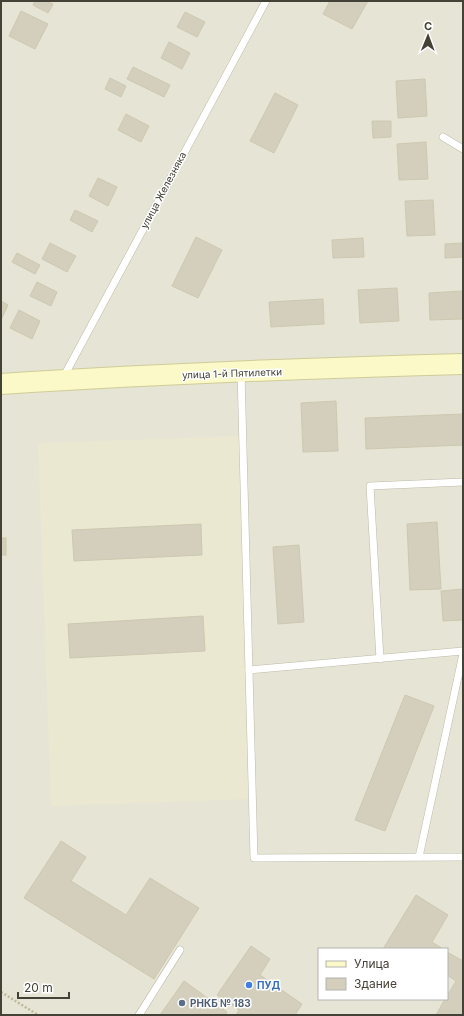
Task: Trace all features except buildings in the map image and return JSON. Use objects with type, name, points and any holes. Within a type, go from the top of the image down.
[{"type":"main road","name":"улица 1-й Пятилетки","points":[[1,384],[241,372],[463,364]]},
{"type":"lane","name":"улица Железняка","points":[[62,380],[266,1]]},
{"type":"lane","points":[[443,136],[463,149]]},
{"type":"lane","points":[[241,372],[254,858],[463,856]]},
{"type":"lane","points":[[380,658],[370,486],[463,482]]},
{"type":"lane","points":[[249,670],[380,658],[463,653],[419,857]]},
{"type":"lane","points":[[139,1015],[180,950]]},
{"type":"path","points":[[1,992],[38,1015]]},
{"type":"shaded area","points":[[1,1],[463,1],[463,1015],[1,1015]]},
{"type":"shaded area","points":[[241,436],[254,799],[51,806],[38,443]]},
{"type":"place","name":"ПУД","points":[[249,985]]},
{"type":"place","name":"РНКБ № 183","points":[[182,1003]]}]
